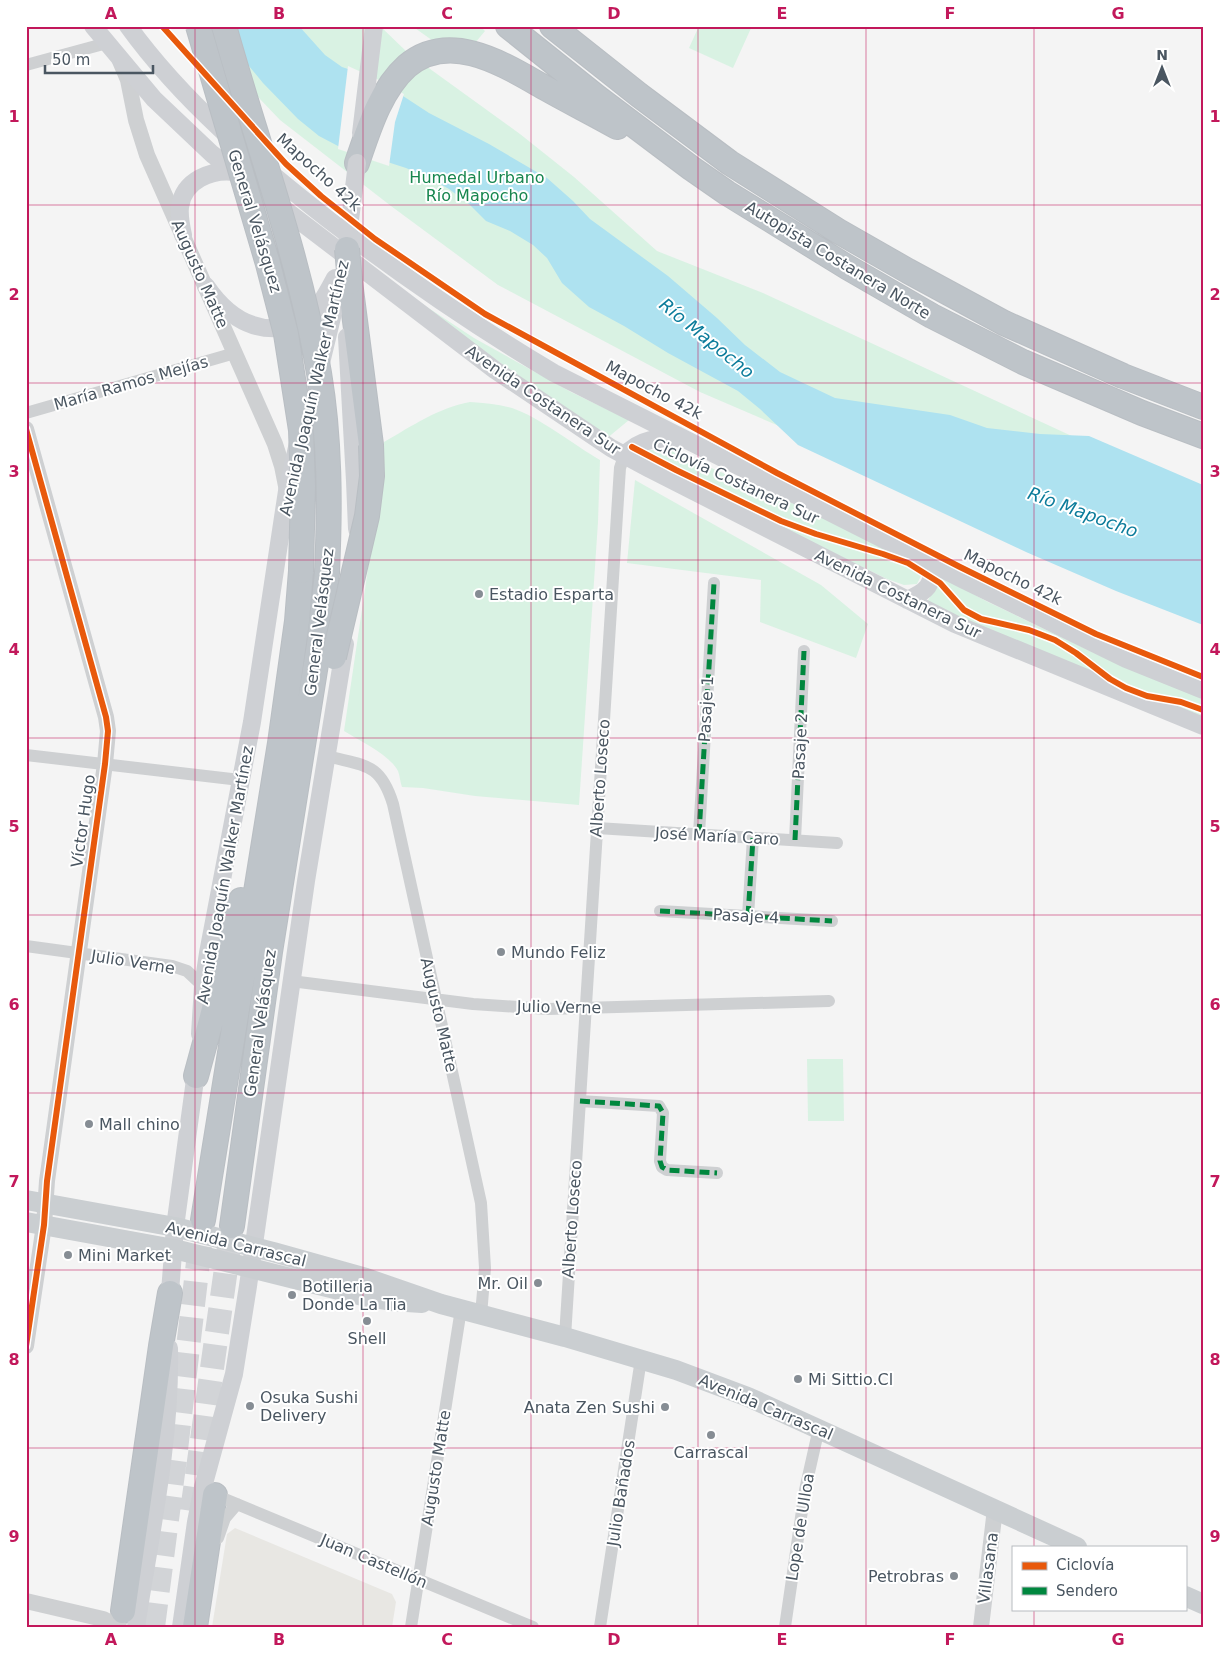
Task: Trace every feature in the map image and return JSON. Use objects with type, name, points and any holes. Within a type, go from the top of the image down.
[{"type":"highway","name":"General Velásquez","points":[[198,26],[268,264],[292,366],[301,430],[303,519],[301,571],[293,649],[280,743],[203,1220]]},
{"type":"highway","name":"General Velásquez","points":[[224,26],[291,252],[316,355],[324,405],[329,527],[327,573],[319,645],[270,952],[232,1226]]},
{"type":"highway","name":"Autopista Costanera Norte","points":[[508,26],[598,98],[691,168],[727,193],[831,257],[962,332],[1023,362],[1142,413],[1203,436]]},
{"type":"highway","name":"Autopista Costanera Norte","points":[[552,26],[639,95],[730,163],[801,209],[908,271],[1004,323],[1122,376],[1203,407]]},
{"type":"highway","points":[[570,26],[639,95]]},
{"type":"highway","points":[[357,164],[381,103],[388,90],[406,67],[432,53],[455,50],[495,61],[691,168]]},
{"type":"highway","points":[[293,802],[334,657],[367,516],[372,476],[371,445],[344,278],[347,249]]},
{"type":"highway","points":[[196,1076],[280,743]]},
{"type":"highway","points":[[126,1621],[161,1346],[170,1293]]},
{"type":"highway","points":[[195,1627],[215,1495]]},
{"type":"main road","name":"Avenida Costanera Sur","points":[[93,26],[170,115],[212,154],[495,370],[624,456],[907,600],[989,639],[1203,726]]},
{"type":"main road","name":"Avenida Costanera Sur","points":[[128,26],[181,90],[246,153],[286,186],[388,266],[463,317],[538,364],[964,580],[1117,654],[1203,690]]},
{"type":"main road","name":"Avenida Joaquín Walker Martínez","points":[[347,249],[374,26]]},
{"type":"main road","points":[[183,235],[180,207],[184,193],[188,188],[203,176],[212,172],[235,172]]},
{"type":"main road","points":[[206,286],[215,298],[235,316],[254,325],[276,328],[296,324],[306,319],[344,278]]},
{"type":"main road","name":"Avenida Joaquín Walker Martínez","points":[[170,1293],[175,1227],[196,1076],[203,986],[259,678],[286,491],[344,278]]},
{"type":"main road","name":"Avenida Joaquín Walker Martínez","points":[[181,1627],[201,1493],[234,1374],[306,881],[350,613],[356,542],[355,480],[344,278]]},
{"type":"main road","points":[[624,456],[632,447],[653,439],[684,438]]},
{"type":"main road","points":[[907,600],[918,596],[928,587],[932,576],[930,562]]},
{"type":"main road","name":"Avenida Carrascal","points":[[36,1202],[175,1227],[253,1247],[366,1278],[441,1304],[641,1359],[733,1391],[819,1428],[1075,1546]]},
{"type":"main road","name":"Avenida Carrascal","points":[[35,1224],[174,1250],[391,1302],[441,1304]]},
{"type":"main road","points":[[215,1495],[234,1374]]},
{"type":"main road","points":[[1186,1596],[1203,1604]]},
{"type":"street","points":[[26,66],[112,50]]},
{"type":"street","name":"Augusto Matte","points":[[112,50],[128,80],[142,142],[275,444],[282,466],[286,491]]},
{"type":"street","name":"María Ramos Mejías","points":[[26,413],[235,353]]},
{"type":"street","name":"Víctor Hugo","points":[[26,429],[106,717],[108,739],[80,954],[36,1202],[26,1346]]},
{"type":"street","name":"Alberto Loseco","points":[[565,1337],[620,468],[624,456]]},
{"type":"street","name":"Pasaje 1","points":[[699,834],[714,583]]},
{"type":"street","name":"Pasaje 2","points":[[795,840],[804,651]]},
{"type":"street","points":[[26,755],[240,780]]},
{"type":"street","name":"Augusto Matte","points":[[327,756],[363,764],[375,770],[384,782],[390,795],[481,1203],[485,1268],[481,1315]]},
{"type":"street","name":"José María Caro","points":[[597,828],[837,843]]},
{"type":"street","points":[[748,916],[753,838]]},
{"type":"street","name":"Pasaje 4","points":[[660,911],[832,921]]},
{"type":"street","name":"Julio Verne","points":[[26,946],[172,966],[193,975],[203,986]]},
{"type":"street","name":"Julio Verne","points":[[291,981],[435,1000],[511,1007],[585,1008],[829,1001]]},
{"type":"street","points":[[580,1101],[659,1106],[663,1113],[660,1161],[662,1167],[668,1170],[717,1173]]},
{"type":"street","name":"Augusto Matte","points":[[411,1627],[461,1309]]},
{"type":"street","name":"Julio Bañados","points":[[600,1627],[641,1359]]},
{"type":"street","name":"Lope de Ulloa","points":[[785,1627],[805,1490],[819,1428]]},
{"type":"street","name":"Juan Castellón","points":[[215,1495],[533,1627]]},
{"type":"street","points":[[206,1627],[220,1531],[225,1518],[237,1504]]},
{"type":"street","name":"Villasana","points":[[981,1627],[995,1509]]},
{"type":"street","points":[[26,1601],[106,1620],[126,1621]]},
{"type":"shaded area","points":[[235,1528],[392,1594],[396,1602],[392,1627],[212,1627],[227,1534]]},
{"type":"green space","name":"Humedal Urbano Río Mapocho","points":[[190,26],[380,26],[408,53],[520,134],[574,177],[657,251],[763,293],[1156,475],[835,450],[700,392],[498,285],[391,206],[280,120]]},
{"type":"green space","points":[[412,26],[480,26],[485,31],[475,43],[436,43]]},
{"type":"green space","points":[[699,26],[752,26],[733,68],[689,48]]},
{"type":"green space","points":[[380,276],[474,338],[571,392],[629,420],[606,439]]},
{"type":"green space","name":"Estadio Esparta","points":[[470,402],[502,406],[522,412],[545,424],[600,460],[598,522],[579,805],[475,796],[423,788],[402,787],[398,771],[388,759],[344,731],[369,562],[364,562],[382,481],[384,442],[436,413]]},
{"type":"green space","points":[[674,449],[693,460],[845,526],[917,561],[921,576],[917,584],[904,585],[887,579],[701,488],[639,455],[650,450]]},
{"type":"green space","points":[[635,480],[821,585],[868,624],[856,658],[760,622],[761,580],[627,563]]},
{"type":"green space","points":[[938,575],[988,602],[1103,657],[1203,699],[1203,720],[926,604]]},
{"type":"green space","points":[[807,1059],[843,1059],[844,1121],[808,1121]]},
{"type":"water","name":"Humedal Urbano Río Mapocho","points":[[216,26],[299,26],[325,55],[342,67],[354,71],[403,96],[429,113],[489,144],[547,178],[590,219],[668,276],[745,345],[780,372],[835,398],[950,415],[987,428],[1040,434],[1089,436],[1203,485],[1203,625],[1116,591],[1026,552],[798,445],[738,391],[589,307],[562,283],[547,258],[533,245],[510,231],[486,221],[469,204],[449,189],[406,168],[338,146],[319,136],[298,119],[263,83]]},
{"type":"pier","points":[[348,66],[404,94],[395,122],[389,166],[338,149]]},
{"type":"tunnel","points":[[153,1627],[203,1220]]},
{"type":"tunnel","points":[[192,1511],[230,1240]]},
{"type":"marked path","points":[[699,834],[714,583]]},
{"type":"marked path","points":[[795,840],[804,651]]},
{"type":"marked path","points":[[748,916],[753,838]]},
{"type":"marked path","points":[[660,911],[832,921]]},
{"type":"marked path","points":[[580,1101],[659,1106],[663,1113],[660,1161],[662,1167],[667,1170],[717,1173]]},
{"type":"cycle path","name":"Mapocho 42k","points":[[162,26],[286,164],[321,196],[375,239],[485,314],[777,473],[960,567],[1096,634],[1203,677]]},
{"type":"cycle path","points":[[26,429],[106,717],[108,731],[47,1181],[44,1225],[26,1346]]},
{"type":"cycle path","name":"Ciclovía Costanera Sur","points":[[632,447],[781,521],[908,563],[940,583],[964,610],[981,619],[1029,630],[1055,640],[1076,653],[1110,679],[1126,688],[1147,696],[1181,702],[1203,710]]},
{"type":"place","name":"Estadio Esparta","points":[[479,594]]},
{"type":"place","name":"Mundo Feliz","points":[[501,952]]},
{"type":"place","name":"Mall chino","points":[[89,1124]]},
{"type":"place","name":"Mini Market","points":[[68,1255]]},
{"type":"place","name":"Mr. Oil","points":[[538,1283]]},
{"type":"place","name":"Botilleria Donde La Tia","points":[[292,1295]]},
{"type":"place","name":"Shell","points":[[367,1321]]},
{"type":"place","name":"Mi Sittio.Cl","points":[[798,1379]]},
{"type":"place","name":"Osuka Sushi Delivery","points":[[250,1406]]},
{"type":"place","name":"Anata Zen Sushi","points":[[665,1407]]},
{"type":"place","name":"Carrascal","points":[[711,1435]]},
{"type":"place","name":"Petrobras","points":[[954,1576]]},
{"type":"water label","name":"Río Mapocho","points":[[707,338]]},
{"type":"water label","name":"Río Mapocho","points":[[1083,512]]}]
